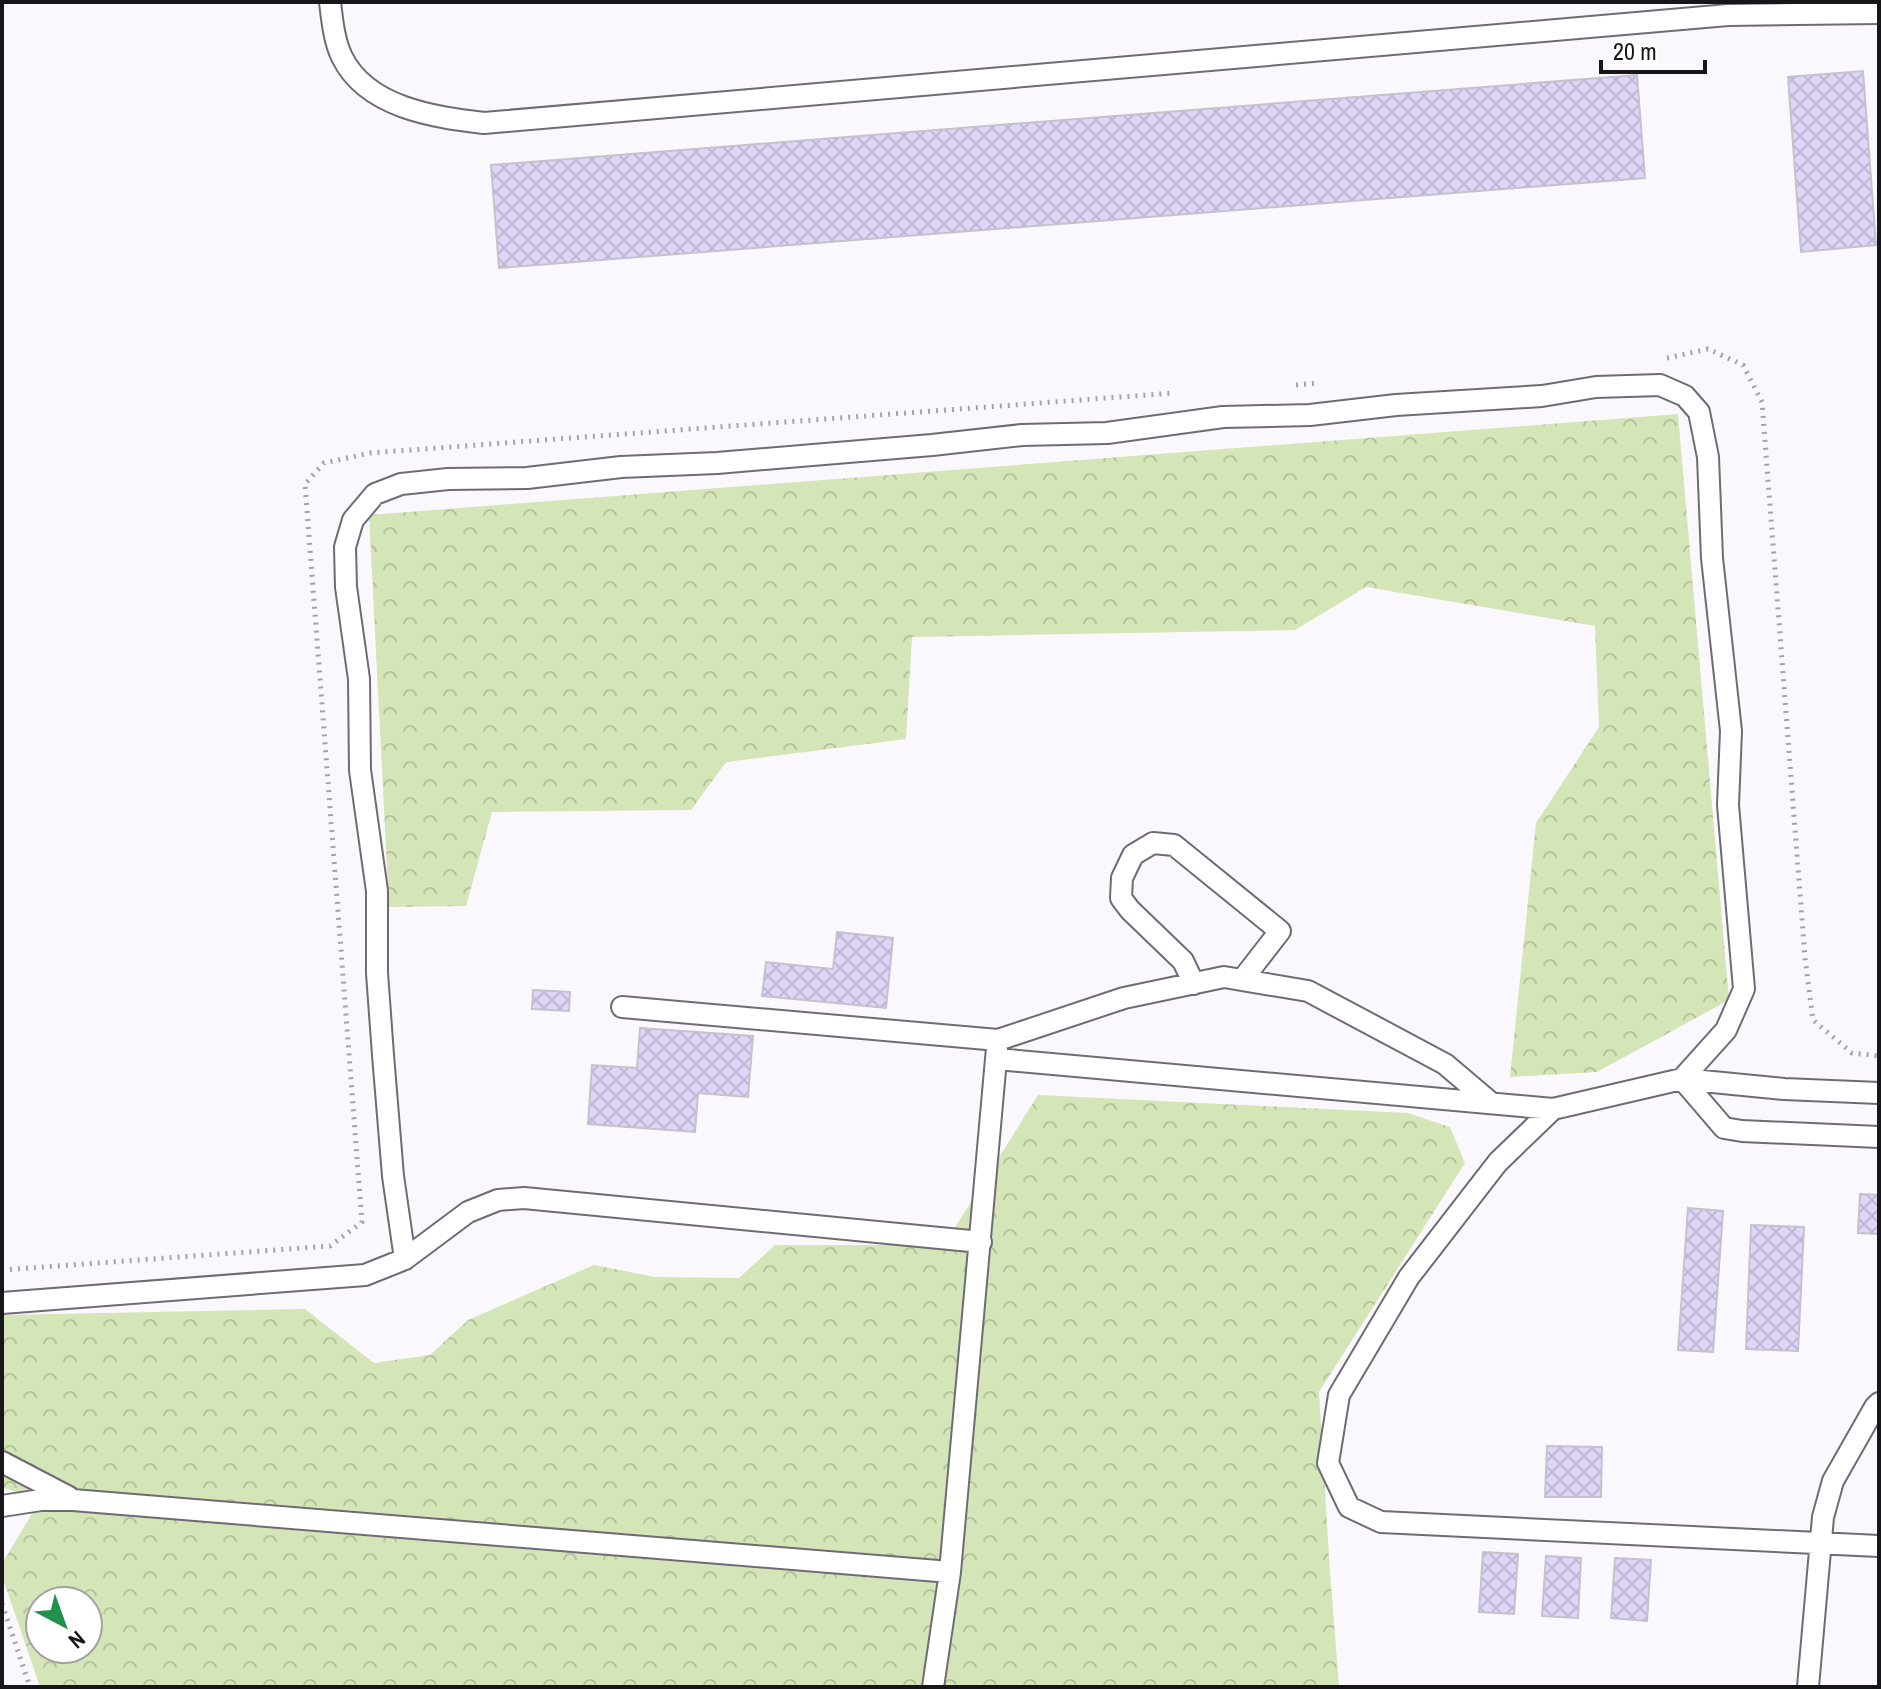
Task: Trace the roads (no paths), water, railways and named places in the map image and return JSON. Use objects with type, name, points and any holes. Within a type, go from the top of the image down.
[{"type":"lane","points":[[330,2],[342,57],[362,84],[414,110],[484,123],[1727,9],[1879,13]]},
{"type":"lane","points":[[405,1259],[391,1145],[377,973],[377,891],[360,770],[359,679],[346,587],[345,547],[353,520],[375,494],[401,484],[732,462],[1022,435],[1107,433],[1223,417],[1310,415],[1396,405],[1518,398],[1596,387],[1660,385],[1685,396],[1699,412],[1708,457],[1712,558],[1731,731],[1728,805],[1744,989],[1726,1030],[1682,1079]]},
{"type":"lane","points":[[1194,984],[1183,961],[1121,898],[1122,878],[1133,855],[1153,843],[1174,845],[1280,931],[1242,980]]},
{"type":"lane","points":[[997,1050],[1124,998],[1224,977],[1308,991],[1445,1064],[1491,1103]]},
{"type":"lane","points":[[622,1007],[1553,1109],[1682,1079],[1784,1089],[1879,1093]]},
{"type":"lane","points":[[933,1687],[950,1572],[997,1050]]},
{"type":"lane","points":[[1682,1079],[1724,1128],[1879,1137]]},
{"type":"lane","points":[[1553,1109],[1498,1162],[1409,1277],[1339,1395],[1328,1463],[1349,1507],[1381,1522],[1879,1546]]},
{"type":"lane","points":[[2,1303],[365,1275],[405,1259],[468,1212],[498,1200],[524,1198],[981,1242]]},
{"type":"lane","points":[[1808,1687],[1823,1517],[1833,1481],[1879,1403]]},
{"type":"lane","points":[[2,1462],[73,1500]]},
{"type":"lane","points":[[2,1506],[41,1500],[73,1500],[950,1572]]}]
